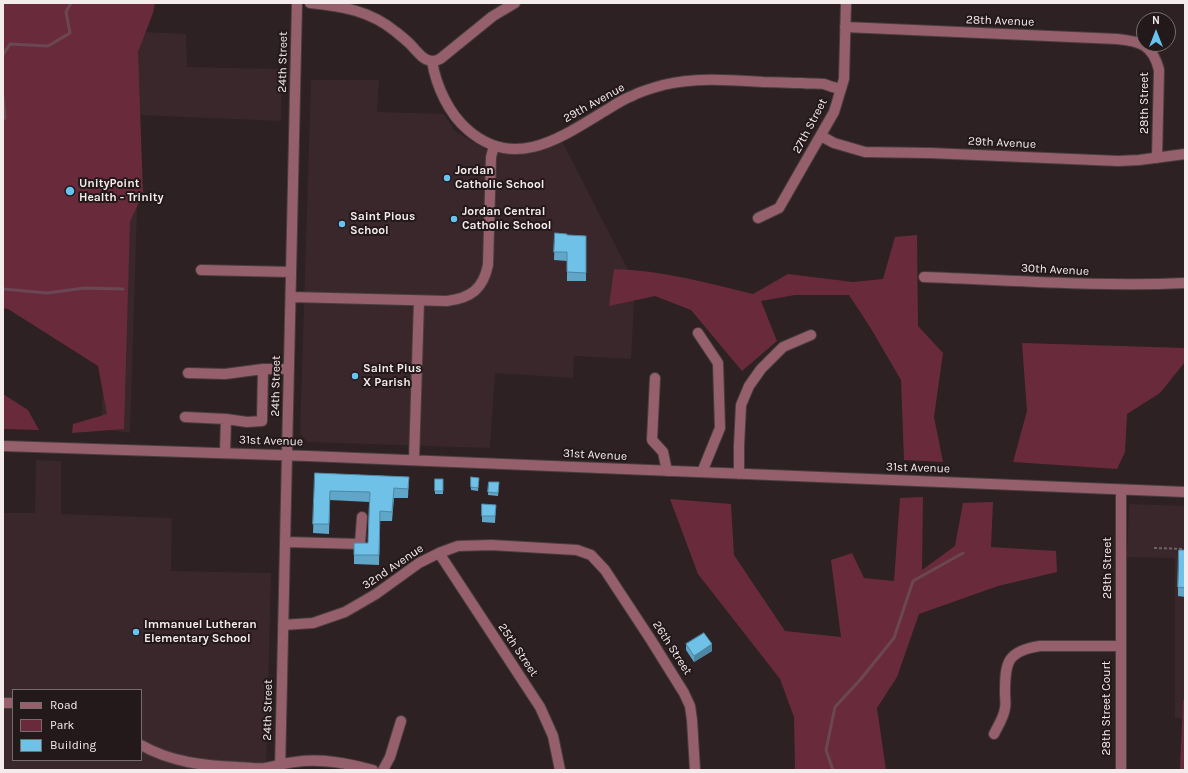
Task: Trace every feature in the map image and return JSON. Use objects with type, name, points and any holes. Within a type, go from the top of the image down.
[{"type":"street","points":[[297,3],[306,3]]},
{"type":"street","name":"24th Street","points":[[280,767],[297,3]]},
{"type":"street","points":[[310,3],[339,6],[378,20],[406,40],[427,60],[432,61],[440,59],[493,16],[515,3]]},
{"type":"street","name":"27th Street","points":[[758,218],[779,208],[834,112],[844,79],[846,3]]},
{"type":"street","name":"28th Avenue","points":[[845,27],[1117,38],[1136,42]]},
{"type":"street","name":"28th Street","points":[[1151,52],[1157,62],[1159,70],[1158,158]]},
{"type":"street","name":"29th Avenue","points":[[432,61],[436,79],[454,116],[473,135],[482,141],[507,149],[527,149],[548,143],[581,126],[631,96],[663,85],[698,80],[722,80],[822,84],[841,89]]},
{"type":"street","name":"29th Avenue","points":[[821,136],[838,144],[865,152],[930,153],[1086,160],[1158,158],[1185,154]]},
{"type":"street","points":[[291,297],[447,301],[465,297],[476,290],[484,279],[488,265],[491,157],[494,146]]},
{"type":"street","points":[[201,270],[291,272]]},
{"type":"street","name":"30th Avenue","points":[[924,277],[1126,285],[1185,283]]},
{"type":"street","points":[[414,460],[419,301]]},
{"type":"street","points":[[698,333],[718,363],[720,428],[702,472]]},
{"type":"street","points":[[739,474],[741,405],[749,386],[761,369],[783,347],[811,335]]},
{"type":"street","points":[[185,417],[226,419],[246,422],[262,421],[263,369]]},
{"type":"street","points":[[188,373],[225,374],[263,369],[289,369]]},
{"type":"street","points":[[655,378],[652,440],[663,452],[667,471]]},
{"type":"street","points":[[225,452],[226,419]]},
{"type":"street","name":"31st Avenue","points":[[3,446],[225,452],[1185,492]]},
{"type":"street","name":"28th Street","points":[[1120,646],[1121,490]]},
{"type":"street","points":[[286,542],[360,544],[362,517]]},
{"type":"street","name":"32nd Avenue","points":[[283,625],[314,622],[345,612],[365,601],[419,563],[438,552],[458,546],[491,545],[566,549],[577,550],[591,555]]},
{"type":"street","name":"25th Street","points":[[438,552],[540,707],[553,736],[560,770]]},
{"type":"street","name":"26th Street","points":[[591,555],[605,570],[663,658],[684,693],[690,706],[695,770]]},
{"type":"street","points":[[994,734],[1005,709],[1006,668],[1014,655],[1029,648],[1040,646],[1120,646]]},
{"type":"street","name":"28th Street Court","points":[[1120,646],[1121,770]]},
{"type":"street","points":[[383,770],[390,757],[401,721]]},
{"type":"street","points":[[142,746],[183,762],[204,766],[264,768],[280,767],[294,762],[311,761],[352,764],[373,770]]},
{"type":"path","points":[[1154,548],[1185,549]]},
{"type":"shaded area","name":"UnityPoint Health - Trinity","points":[[3,3],[143,32],[186,34],[187,67],[282,69],[281,121],[140,115],[130,433],[101,429],[108,271]]},
{"type":"shaded area","name":"Jordan Central Catholic School","points":[[311,80],[379,80],[377,112],[444,114],[455,131],[485,149],[530,154],[562,141],[635,284],[631,359],[574,356],[573,378],[495,373],[490,448],[308,442],[300,434]]},
{"type":"shaded area","name":"Immanuel Lutheran Elementary School","points":[[36,460],[61,461],[61,514],[172,518],[171,571],[271,573],[266,770],[3,770],[3,513],[35,513]]},
{"type":"shaded area","points":[[1129,504],[1185,506],[1185,718],[1175,718],[1175,558],[1127,557]]},
{"type":"green space","name":"UnityPoint Health - Trinity","points":[[3,3],[155,3],[153,13],[138,52],[143,193],[130,222],[124,429],[72,433],[73,424],[107,414],[98,366],[8,309],[3,308]]},
{"type":"green space","points":[[917,235],[918,326],[943,353],[934,417],[943,462],[904,460],[901,380],[870,327],[849,295],[795,295],[761,301],[777,341],[742,371],[691,310],[655,296],[609,306],[614,269],[667,274],[753,294],[788,274],[853,282],[883,279],[895,237]]},
{"type":"green space","points":[[1022,343],[1185,348],[1185,362],[1160,393],[1127,414],[1125,452],[1117,469],[1013,462],[1027,411]]},
{"type":"green space","points":[[3,394],[28,410],[39,430],[3,429]]},
{"type":"green space","points":[[923,497],[922,570],[955,546],[963,503],[993,502],[991,547],[1056,551],[1057,572],[998,586],[919,614],[897,677],[877,708],[886,770],[795,770],[794,717],[780,679],[698,574],[670,499],[731,504],[734,555],[785,631],[841,637],[831,560],[852,553],[864,578],[894,581],[900,498]]},
{"type":"green space","points":[[1183,700],[1185,700],[1185,770],[1180,770]]},
{"type":"building","points":[[555,233],[586,236],[586,273],[567,272],[567,252],[554,252]]},
{"type":"building","points":[[315,473],[409,477],[408,489],[394,488],[392,512],[380,511],[379,555],[354,555],[354,543],[368,543],[370,492],[330,491],[329,524],[313,524]]},
{"type":"building","points":[[471,477],[479,478],[478,488],[471,487]]},
{"type":"building","points":[[435,479],[443,479],[443,491],[435,491]]},
{"type":"building","points":[[489,482],[499,482],[498,493],[488,492]]},
{"type":"building","points":[[482,504],[496,505],[495,516],[482,516]]},
{"type":"building","points":[[1179,550],[1185,550],[1185,588],[1178,587]]},
{"type":"building","points":[[704,633],[712,644],[694,656],[686,644]]},
{"type":"waterway","points":[[3,55],[10,44],[48,46],[70,33],[66,12],[71,3]]},
{"type":"waterway","points":[[3,97],[5,118],[3,119]]},
{"type":"waterway","points":[[3,289],[47,293],[85,288],[123,289]]},
{"type":"waterway","points":[[833,770],[826,750],[835,707],[860,680],[894,638],[913,581],[963,553]]},
{"type":"place","name":"Jordan Catholic School","points":[[447,178]]},
{"type":"place","name":"UnityPoint Health - Trinity","points":[[70,191]]},
{"type":"place","name":"Jordan Central Catholic School","points":[[454,219]]},
{"type":"place","name":"Saint Pious School","points":[[342,224]]},
{"type":"place","name":"Saint Pius X Parish","points":[[355,376]]},
{"type":"place","name":"Immanuel Lutheran Elementary School","points":[[136,632]]}]
